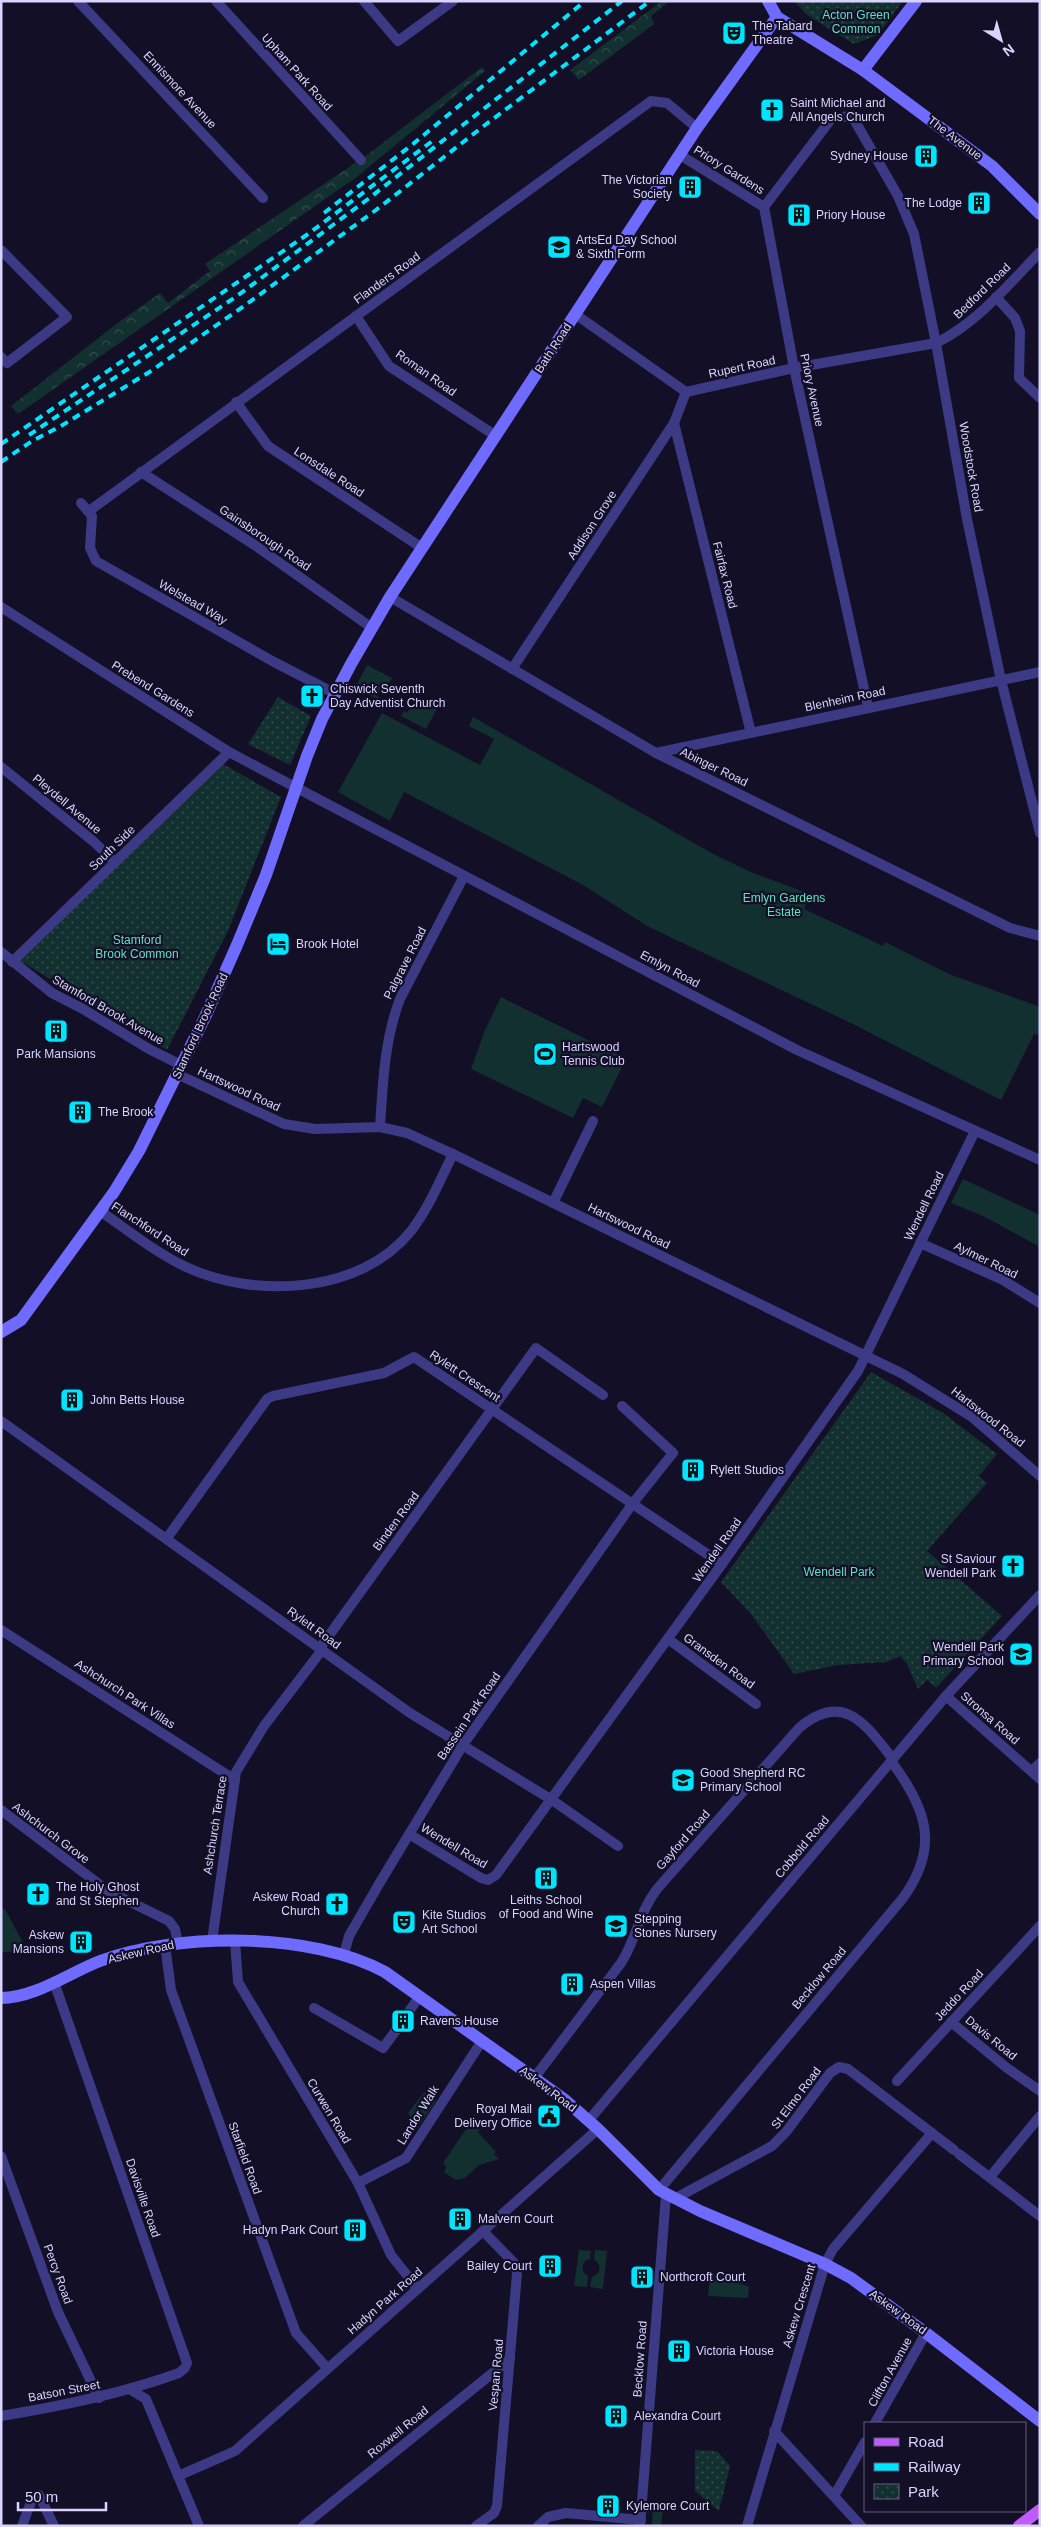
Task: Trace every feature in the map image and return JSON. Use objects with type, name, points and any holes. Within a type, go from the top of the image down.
[{"type":"main road","points":[[768,1],[777,17]]},
{"type":"main road","points":[[863,70],[916,1]]},
{"type":"main road","name":"The Avenue","points":[[777,17],[863,70],[992,166],[1040,214]]},
{"type":"main road","name":"Bath Road","points":[[337,690],[390,597],[422,548],[697,128],[777,17]]},
{"type":"main road","name":"Stamford Brook Road","points":[[1,1332],[21,1320],[100,1211],[138,1151],[206,1015],[266,875],[294,787],[322,719],[337,690]]},
{"type":"main road","name":"Askew Road","points":[[1,1998],[23,1995],[101,1961],[171,1944],[212,1941],[286,1944],[344,1954],[360,1959],[385,1972],[534,2077],[593,2125],[666,2195],[825,2264],[851,2278],[926,2332],[1040,2421]]},
{"type":"main road","points":[[1019,2526],[1040,2510]]},
{"type":"street","name":"Ennismore Avenue","points":[[78,1],[263,198]]},
{"type":"street","name":"Upham Park Road","points":[[216,1],[361,160]]},
{"type":"street","points":[[364,1],[398,41],[453,1]]},
{"type":"street","name":"Flanders Road","points":[[91,509],[651,101],[667,103],[697,128]]},
{"type":"street","name":"Woodstock Road","points":[[764,207],[832,118],[852,116],[898,196],[914,234],[936,343],[967,519],[1001,680],[1037,811],[1040,834]]},
{"type":"street","name":"Priory Gardens","points":[[680,155],[764,207]]},
{"type":"street","name":"Priory Avenue","points":[[764,207],[794,368],[868,707]]},
{"type":"street","points":[[1,250],[67,317],[37,342],[7,363],[1,357]]},
{"type":"street","name":"Bedford Road","points":[[936,343],[956,333],[996,298],[1040,252]]},
{"type":"street","points":[[996,298],[1015,318],[1020,330],[1020,378],[1040,398]]},
{"type":"street","points":[[576,314],[686,392]]},
{"type":"street","name":"Roman Road","points":[[356,316],[389,366],[496,436]]},
{"type":"street","name":"Rupert Road","points":[[686,392],[794,368],[936,343]]},
{"type":"street","name":"Addison Grove","points":[[512,669],[674,422],[686,392]]},
{"type":"street","name":"Lonsdale Road","points":[[236,402],[268,446],[422,548]]},
{"type":"street","name":"Fairfax Road","points":[[674,422],[751,733]]},
{"type":"street","name":"Gainsborough Road","points":[[141,472],[256,546],[372,628]]},
{"type":"street","points":[[81,503],[91,509]]},
{"type":"street","name":"Welstead Way","points":[[91,509],[90,548],[96,561],[274,662],[337,690]]},
{"type":"street","name":"Abinger Road","points":[[390,597],[656,752],[1010,928],[1040,936]]},
{"type":"street","name":"Prebend Gardens","points":[[1,607],[229,752],[294,787]]},
{"type":"street","name":"Blenheim Road","points":[[656,752],[1040,672]]},
{"type":"street","name":"South Side","points":[[12,962],[229,752]]},
{"type":"street","name":"Pleydell Avenue","points":[[1,767],[93,841],[115,862]]},
{"type":"street","name":"Emlyn Road","points":[[294,787],[797,1050],[1040,1160]]},
{"type":"street","name":"Palgrave Road","points":[[380,1127],[387,1040],[392,1019],[400,999],[464,876]]},
{"type":"street","name":"Stamford Brook Avenue","points":[[1,952],[52,993],[83,1009],[179,1070]]},
{"type":"street","name":"Hartswood Road","points":[[179,1070],[271,1119],[291,1126],[315,1129],[380,1127],[407,1133],[453,1154],[866,1355],[952,1403],[998,1438],[1040,1476]]},
{"type":"street","points":[[553,1202],[593,1121]]},
{"type":"street","name":"Wendell Road","points":[[409,1834],[481,1878],[488,1880],[496,1875],[722,1564],[858,1371],[975,1131]]},
{"type":"street","name":"Flanchford Road","points":[[100,1211],[176,1262],[210,1276],[244,1283],[272,1285],[329,1282],[367,1268],[404,1239],[428,1204],[453,1154]]},
{"type":"street","name":"Aylmer Road","points":[[920,1243],[988,1272],[1040,1303]]},
{"type":"street","name":"Binden Road","points":[[321,1649],[536,1348],[603,1394]]},
{"type":"street","name":"Rylett Crescent","points":[[167,1538],[267,1399],[272,1396],[384,1373],[414,1357],[722,1564]]},
{"type":"street","name":"Bassein Park Road","points":[[344,1954],[349,1936],[463,1746],[632,1503],[673,1452],[622,1406]]},
{"type":"street","name":"Rylett Road","points":[[1,1421],[410,1713],[552,1800],[618,1846]]},
{"type":"street","name":"Cobbold Road","points":[[593,2125],[892,1760],[946,1696],[1040,1595]]},
{"type":"street","name":"Ashchurch Park Villas","points":[[1,1630],[234,1780]]},
{"type":"street","name":"Gransden Road","points":[[668,1639],[756,1704]]},
{"type":"street","name":"Ashchurch Terrace","points":[[212,1941],[234,1780],[240,1764],[264,1726],[321,1649]]},
{"type":"street","name":"Stronsa Road","points":[[946,1696],[1036,1775]]},
{"type":"street","name":"Gayford Road","points":[[534,2077],[621,1963],[631,1944],[641,1912],[651,1897],[799,1728],[820,1714],[833,1712],[850,1715],[867,1726],[892,1760]]},
{"type":"street","name":"Becklow Road","points":[[641,2523],[666,2195],[917,1877],[926,1844],[924,1821],[908,1784],[892,1760]]},
{"type":"street","points":[[1036,1775],[1040,1763]]},
{"type":"street","name":"Ashchurch Grove","points":[[1,1810],[108,1891],[169,1921],[175,1930],[171,1944]]},
{"type":"street","name":"Jeddo Road","points":[[897,2081],[1040,1926]]},
{"type":"street","name":"Curwen Road","points":[[235,1941],[238,1982],[358,2183],[391,2255],[418,2289]]},
{"type":"street","name":"Starfield Road","points":[[171,1944],[171,1990],[296,2333],[327,2368]]},
{"type":"street","name":"Davisville Road","points":[[54,1982],[187,2359],[183,2371],[131,2390]]},
{"type":"street","points":[[410,2010],[419,1996]]},
{"type":"street","points":[[314,2008],[383,2048],[397,2029]]},
{"type":"street","name":"Davis Road","points":[[951,2022],[1007,2068],[1040,2091]]},
{"type":"street","name":"Landor Walk","points":[[358,2183],[406,2158],[482,2041]]},
{"type":"street","name":"St Elmo Road","points":[[666,2195],[772,2146],[786,2132],[830,2073],[839,2067],[848,2069],[1040,2216]]},
{"type":"street","points":[[990,2177],[1040,2116]]},
{"type":"street","name":"Hadyn Park Road","points":[[178,2476],[235,2451],[483,2231],[593,2125]]},
{"type":"street","name":"Askew Crescent","points":[[747,2526],[825,2264],[833,2249],[932,2133]]},
{"type":"street","name":"Percy Road","points":[[1,2156],[58,2312],[99,2398]]},
{"type":"street","name":"Vespan Road","points":[[476,2526],[494,2513],[497,2506],[517,2269],[483,2231]]},
{"type":"street","name":"Clifton Avenue","points":[[876,2422],[926,2332]]},
{"type":"street","name":"Roxwell Road","points":[[303,2526],[510,2359]]},
{"type":"street","points":[[131,2390],[146,2399],[199,2526]]},
{"type":"street","name":"Batson Street","points":[[1,2416],[99,2398],[131,2390]]},
{"type":"street","points":[[774,2431],[861,2526]]},
{"type":"street","points":[[834,2496],[864,2444]]},
{"type":"street","points":[[22,2526],[33,2497],[39,2495],[54,2526]]},
{"type":"street","points":[[538,2526],[548,2517],[566,2513],[641,2523]]},
{"type":"green space","points":[[662,1],[670,1],[651,16],[654,24],[579,80],[570,70]]},
{"type":"green space","name":"Acton Green Common","points":[[794,1],[903,1],[878,35],[854,44],[807,15]]},
{"type":"green space","points":[[482,67],[485,71],[358,176],[18,414],[11,406],[119,322],[160,293],[168,303],[210,271],[205,264],[367,155]]},
{"type":"green space","points":[[367,665],[392,678],[389,683],[384,682],[376,695],[380,698],[379,700],[355,688]]},
{"type":"green space","points":[[413,695],[438,707],[426,729],[401,716],[404,711],[407,713],[412,705],[414,706],[417,700],[412,697]]},
{"type":"green space","points":[[278,697],[311,716],[290,765],[248,744]]},
{"type":"green space","name":"Emlyn Gardens Estate","points":[[382,713],[480,765],[494,739],[469,726],[473,717],[715,855],[753,873],[810,894],[804,909],[883,946],[885,942],[949,974],[1040,1007],[1040,1035],[1034,1034],[1001,1100],[853,1024],[649,927],[583,885],[404,792],[390,821],[338,792]]},
{"type":"green space","name":"Stamford Brook Common","points":[[223,764],[281,797],[228,931],[167,1050],[19,960]]},
{"type":"green space","name":"Hartswood Tennis Club","points":[[501,997],[626,1059],[602,1107],[583,1098],[573,1118],[471,1069],[485,1030]]},
{"type":"green space","points":[[963,1179],[1040,1215],[1040,1247],[983,1216],[951,1203]]},
{"type":"green space","name":"Wendell Park","points":[[871,1372],[943,1413],[997,1454],[979,1476],[987,1483],[927,1551],[1002,1616],[936,1688],[927,1680],[918,1689],[907,1664],[900,1656],[887,1662],[838,1665],[794,1674],[751,1614],[721,1582]]},
{"type":"green space","points":[[1,1909],[5,1909],[28,1952],[1,1952]]},
{"type":"green space","points":[[424,2092],[436,2101],[417,2129],[408,2113]]},
{"type":"green space","points":[[471,2122],[481,2128],[478,2132],[496,2152],[494,2154],[499,2159],[479,2165],[465,2178],[456,2180],[444,2172],[446,2167],[443,2163]]},
{"type":"green space","points":[[579,2250],[591,2251],[590,2259],[585,2261],[583,2268],[583,2272],[588,2276],[587,2287],[574,2286]]},
{"type":"green space","points":[[595,2250],[607,2251],[603,2289],[590,2287],[592,2277],[599,2272],[598,2264],[594,2259]]},
{"type":"green space","points":[[714,2273],[749,2287],[748,2298],[708,2296],[710,2276]]},
{"type":"green space","points":[[695,2450],[717,2451],[730,2466],[719,2511],[695,2491]]},
{"type":"green space","points":[[653,2502],[676,2504],[675,2510],[663,2509],[661,2526],[652,2526]]},
{"type":"tunnel","points":[[397,2029],[410,2010]]},
{"type":"railway","points":[[324,213],[413,144],[585,1]]},
{"type":"railway","points":[[29,435],[237,296],[368,199],[622,1]]},
{"type":"railway","points":[[1,462],[32,441],[61,426],[151,371],[244,306],[376,210],[650,1]]},
{"type":"railway","points":[[1,444],[308,234],[435,139]]},
{"type":"place","name":"The Tabard Theatre","points":[[734,33]]},
{"type":"place","name":"Saint Michael and All Angels Church","points":[[772,110]]},
{"type":"place","name":"Sydney House","points":[[926,156]]},
{"type":"place","name":"The Victorian Society","points":[[690,187]]},
{"type":"place","name":"The Lodge","points":[[979,203]]},
{"type":"place","name":"Priory House","points":[[799,215]]},
{"type":"place","name":"ArtsEd Day School & Sixth Form","points":[[559,247]]},
{"type":"place","name":"Chiswick Seventh Day Adventist Church","points":[[312,696]]},
{"type":"place","name":"Brook Hotel","points":[[278,944]]},
{"type":"place","name":"Park Mansions","points":[[56,1031]]},
{"type":"place","name":"Hartswood Tennis Club","points":[[545,1054]]},
{"type":"place","name":"The Brook","points":[[80,1112]]},
{"type":"place","name":"John Betts House","points":[[72,1400]]},
{"type":"place","name":"Rylett Studios","points":[[693,1470]]},
{"type":"place","name":"St Saviour Wendell Park","points":[[1013,1566]]},
{"type":"place","name":"Wendell Park Primary School","points":[[1021,1654]]},
{"type":"place","name":"Good Shepherd RC Primary School","points":[[683,1780]]},
{"type":"place","name":"Leiths School of Food and Wine","points":[[546,1878]]},
{"type":"place","name":"The Holy Ghost and St Stephen","points":[[38,1894]]},
{"type":"place","name":"Askew Road Church","points":[[337,1904]]},
{"type":"place","name":"Kite Studios Art School","points":[[404,1922]]},
{"type":"place","name":"Stepping Stones Nursery","points":[[616,1926]]},
{"type":"place","name":"Askew Mansions","points":[[81,1942]]},
{"type":"place","name":"Aspen Villas","points":[[572,1984]]},
{"type":"place","name":"Ravens House","points":[[403,2021]]},
{"type":"place","name":"Royal Mail Delivery Office","points":[[549,2116]]},
{"type":"place","name":"Malvern Court","points":[[460,2219]]},
{"type":"place","name":"Hadyn Park Court","points":[[355,2230]]},
{"type":"place","name":"Bailey Court","points":[[550,2266]]},
{"type":"place","name":"Northcroft Court","points":[[642,2277]]},
{"type":"place","name":"Victoria House","points":[[679,2351]]},
{"type":"place","name":"Alexandra Court","points":[[616,2416]]},
{"type":"place","name":"Kylemore Court","points":[[608,2506]]}]
